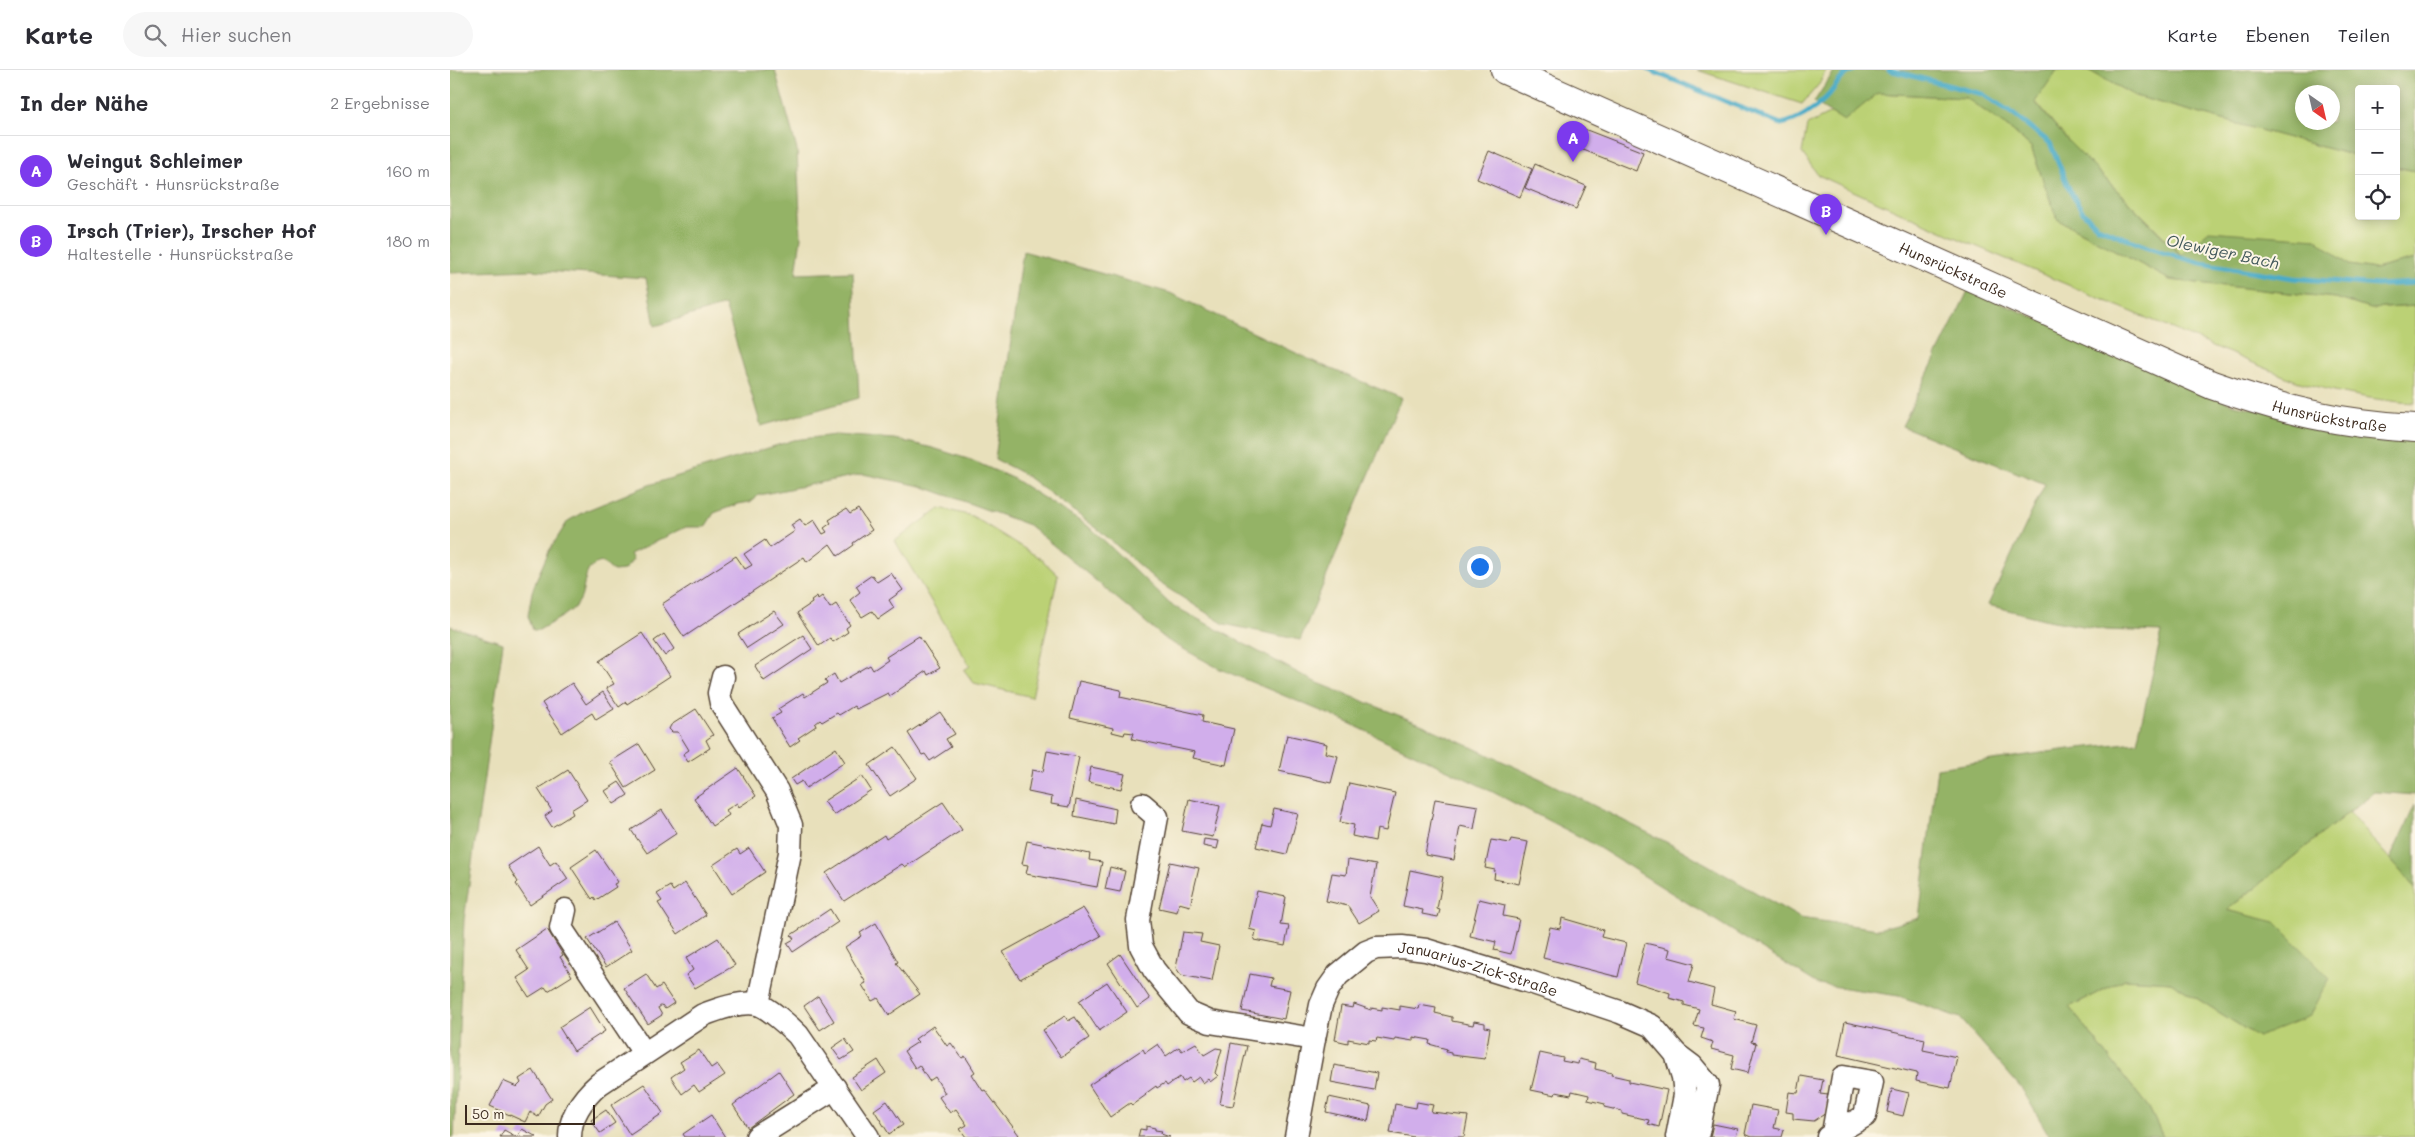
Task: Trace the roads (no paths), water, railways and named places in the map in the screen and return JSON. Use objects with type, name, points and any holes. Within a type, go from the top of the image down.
[{"type":"main road","name":"Hunsrückstraße","points":[[1505,70],[2212,385],[2271,406],[2301,414],[2373,425],[2415,428]]},
{"type":"street","points":[[723,677],[719,693],[721,703],[777,791],[791,825],[790,853],[758,1004]]},
{"type":"street","points":[[1142,804],[1157,817],[1138,920],[1141,946],[1154,970],[1189,1013],[1210,1022],[1314,1039]]},
{"type":"street","points":[[565,910],[562,928],[644,1053]]},
{"type":"street","name":"Januarius-Zick-Straße","points":[[1296,1137],[1321,1005],[1338,975],[1356,959],[1371,950],[1402,947],[1426,950],[1620,1012],[1652,1026],[1676,1054],[1692,1066],[1708,1085],[1697,1137]]},
{"type":"street","points":[[570,1137],[573,1118],[588,1093],[644,1053],[703,1015],[717,1009],[758,1004],[785,1021],[798,1035],[868,1137]]},
{"type":"street","name":"Januarius-Zick-Straße","points":[[1676,1054],[1683,1077],[1685,1095],[1676,1137]]},
{"type":"street","points":[[757,1137],[835,1088]]},
{"type":"waterway","name":"Olewiger Bach","points":[[1649,70],[1781,124],[1799,118],[1816,107],[1845,75],[1854,70]]},
{"type":"waterway","name":"Olewiger Bach","points":[[1889,70],[1982,94],[2009,111],[2050,143],[2070,191],[2083,212],[2098,227],[2152,249],[2201,263],[2293,278],[2377,285],[2415,283]]},
{"type":"place","name":"Weingut Schleimer","points":[[1573,162]]},
{"type":"place","name":"Irsch (Trier), Irscher Hof","points":[[1826,235]]}]
